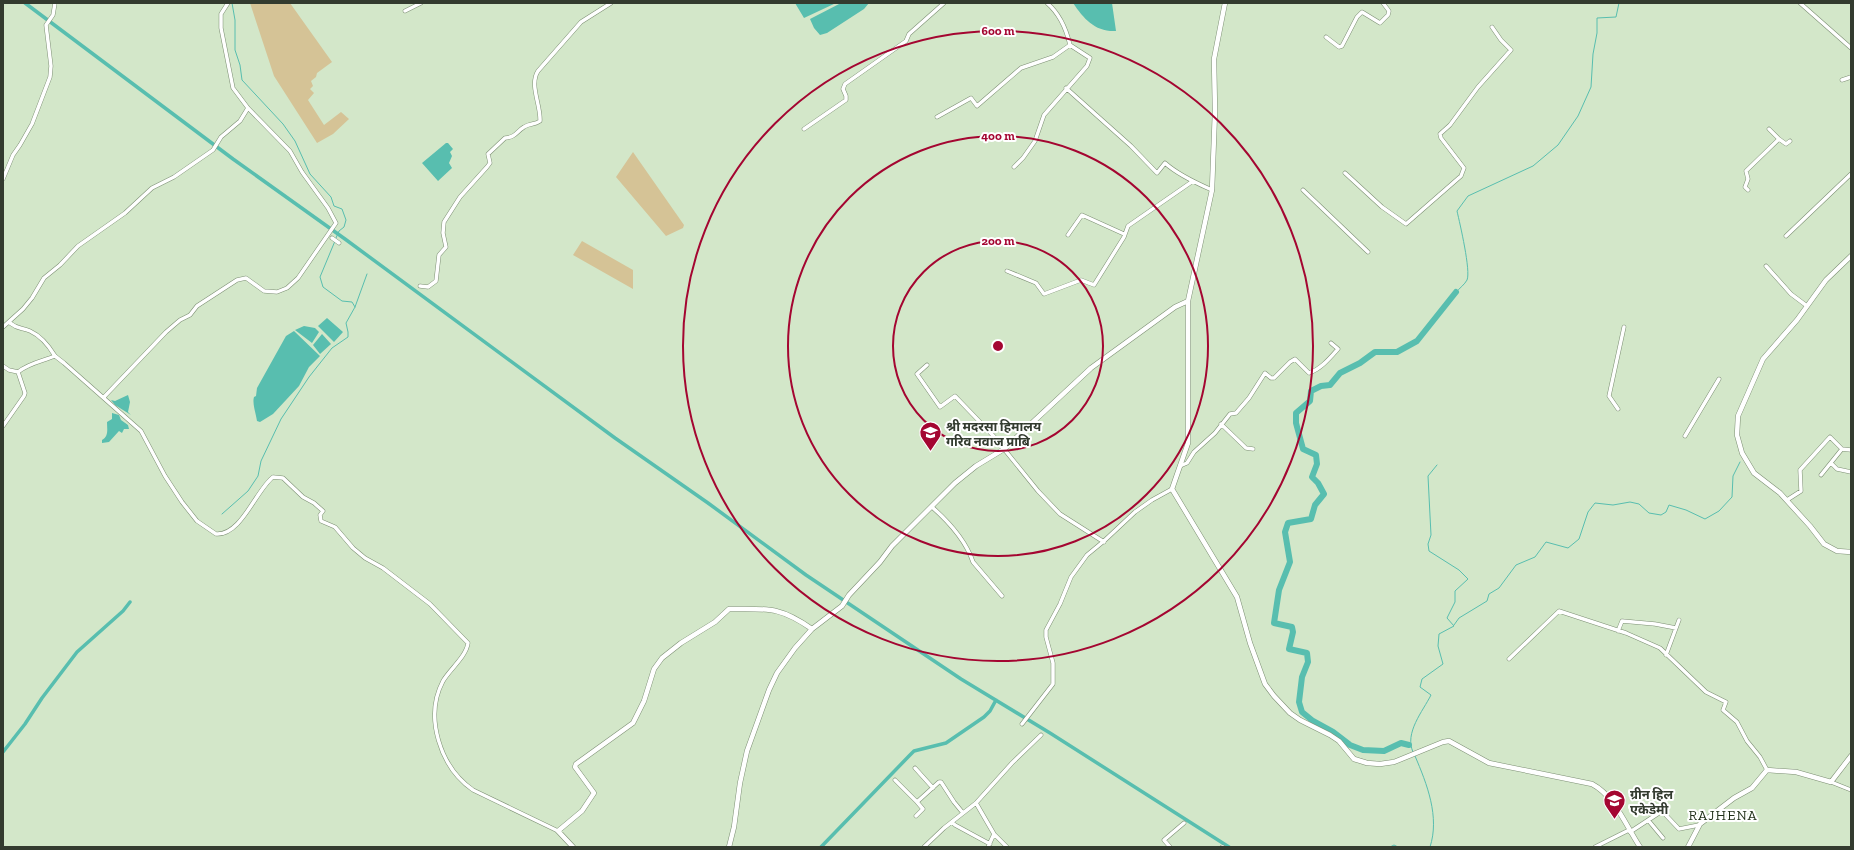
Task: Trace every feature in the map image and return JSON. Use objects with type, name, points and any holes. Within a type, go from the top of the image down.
[{"type":"street","points":[[3,179],[13,155],[32,124],[50,77],[51,66],[46,25],[53,15],[55,3]]},
{"type":"street","points":[[104,397],[166,332],[180,320],[190,315],[197,306],[237,280],[246,278],[264,291],[277,292],[288,288],[298,278],[336,223],[328,208],[302,172],[290,151],[248,108],[233,88],[220,28],[224,8],[228,3]]},
{"type":"street","points":[[405,11],[421,3]]},
{"type":"street","points":[[420,286],[428,287],[436,281],[439,255],[446,247],[443,233],[444,222],[460,196],[477,180],[490,163],[488,154],[505,138],[511,138],[524,127],[540,121],[534,76],[582,22],[611,3]]},
{"type":"street","points":[[804,129],[846,100],[843,89],[844,84],[906,41],[909,34],[944,3]]},
{"type":"street","points":[[1014,166],[1023,158],[1035,141],[1044,115],[1086,66],[1090,58],[1070,45],[1067,30],[1056,10],[1047,3]]},
{"type":"street","points":[[1023,723],[1053,684],[1053,663],[1048,647],[1046,630],[1057,612],[1074,572],[1087,555],[1104,542],[1135,512],[1152,500],[1172,489],[1188,443],[1188,301],[1212,190],[1215,111],[1214,59],[1225,3]]},
{"type":"street","points":[[1326,37],[1339,47],[1362,12],[1380,23],[1388,15],[1389,11],[1383,3]]},
{"type":"street","points":[[1800,3],[1851,48]]},
{"type":"street","points":[[1345,173],[1382,207],[1406,224],[1461,176],[1464,168],[1441,138],[1440,134],[1450,124],[1478,87],[1510,50],[1492,27]]},
{"type":"street","points":[[937,117],[971,98],[977,106],[1021,68],[1053,57],[1070,45]]},
{"type":"street","points":[[1842,80],[1851,77]]},
{"type":"street","points":[[1066,88],[1131,146],[1157,173],[1165,163],[1173,170],[1179,171],[1193,181],[1212,190]]},
{"type":"street","points":[[3,327],[10,323],[32,298],[44,278],[60,265],[84,241],[124,213],[152,188],[174,177],[213,150],[221,137],[240,121],[248,108]]},
{"type":"street","points":[[1769,129],[1779,140],[1786,144],[1790,141]]},
{"type":"street","points":[[1748,190],[1745,187],[1748,179],[1746,171],[1779,140]]},
{"type":"street","points":[[1786,236],[1851,174]]},
{"type":"street","points":[[1007,272],[1036,284],[1044,294],[1081,280],[1094,285],[1128,226],[1193,181]]},
{"type":"street","points":[[1303,190],[1368,252]]},
{"type":"street","points":[[1068,235],[1082,215],[1124,234]]},
{"type":"street","points":[[332,238],[339,243]]},
{"type":"street","points":[[1851,256],[1826,280],[1807,306],[1763,359],[1738,416],[1737,435],[1742,453],[1754,473],[1787,500],[1824,544],[1837,551],[1851,552]]},
{"type":"street","points":[[1766,266],[1791,294],[1807,306]]},
{"type":"street","points":[[729,847],[734,827],[743,764],[769,690],[780,668],[795,648],[812,629],[842,606],[849,595],[880,562],[892,546],[968,472],[1005,448],[1091,368],[1175,307],[1188,301]]},
{"type":"street","points":[[10,323],[18,329],[26,330],[35,334],[55,356],[104,397],[141,431],[165,476],[182,502],[197,521],[216,534],[226,532],[240,520],[262,489],[273,477],[283,478],[307,500],[322,509],[320,515],[321,520],[335,527],[353,548],[365,558],[383,568],[430,604],[468,643],[465,651],[444,680],[436,697],[436,731],[439,744],[446,761],[465,785],[558,831],[573,847]]},
{"type":"street","points":[[1618,409],[1609,396],[1624,327]]},
{"type":"street","points":[[1180,466],[1187,463],[1194,452],[1230,414],[1236,413],[1249,398],[1265,373],[1271,378],[1274,378],[1295,359],[1309,374],[1321,366],[1338,349],[1331,343]]},
{"type":"street","points":[[3,366],[9,370],[18,372],[34,363],[55,356]]},
{"type":"street","points":[[927,365],[917,374],[940,407],[955,396],[1005,448],[1038,491],[1060,514],[1104,542]]},
{"type":"street","points":[[3,426],[24,396],[24,388],[18,372]]},
{"type":"street","points":[[1685,436],[1719,379]]},
{"type":"street","points":[[1221,424],[1246,448],[1253,449]]},
{"type":"street","points":[[1787,500],[1801,491],[1800,470],[1830,437],[1842,449],[1851,450]]},
{"type":"street","points":[[1821,475],[1842,449]]},
{"type":"street","points":[[1831,463],[1837,469],[1851,472]]},
{"type":"street","points":[[1172,489],[1237,596],[1250,643],[1265,684],[1274,696],[1300,720],[1339,741],[1354,759],[1380,764],[1407,757],[1443,742],[1450,742],[1489,763],[1592,784],[1607,796],[1640,847]]},
{"type":"street","points":[[932,506],[954,529],[971,556],[973,562],[1002,596]]},
{"type":"street","points":[[558,831],[582,811],[594,793],[575,767],[576,764],[633,723],[644,701],[654,669],[658,663],[672,650],[715,622],[730,609],[773,609],[787,614],[812,629]]},
{"type":"street","points":[[1509,659],[1559,611],[1642,640],[1660,648],[1706,692],[1726,702],[1724,710],[1737,722],[1747,741],[1760,757],[1767,770]]},
{"type":"street","points":[[1666,655],[1679,620]]},
{"type":"street","points":[[1618,631],[1622,621],[1655,624],[1676,628]]},
{"type":"street","points":[[924,847],[944,828],[976,803],[1012,763],[1041,735]]},
{"type":"street","points":[[1831,782],[1851,756]]},
{"type":"street","points":[[915,768],[933,788]]},
{"type":"street","points":[[1767,770],[1796,772],[1831,782],[1851,790]]},
{"type":"street","points":[[1595,847],[1630,831],[1662,811],[1679,829],[1699,826],[1734,798],[1752,788],[1767,770]]},
{"type":"street","points":[[895,780],[923,809],[916,816]]},
{"type":"street","points":[[917,802],[939,782],[943,784],[954,802],[964,813]]},
{"type":"street","points":[[976,803],[994,834],[1007,847]]},
{"type":"street","points":[[1648,820],[1663,838]]},
{"type":"street","points":[[952,822],[989,845],[994,834]]},
{"type":"street","points":[[1170,847],[1164,840],[1184,823]]},
{"type":"street","points":[[1688,847],[1694,839],[1699,826]]},
{"type":"shaded area","points":[[250,3],[290,3],[332,62],[317,73],[316,77],[311,81],[313,86],[310,89],[314,93],[308,100],[324,125],[341,112],[349,119],[333,134],[317,143],[274,76]]},
{"type":"shaded area","points":[[633,152],[684,225],[683,228],[666,236],[616,177]]},
{"type":"shaded area","points":[[582,241],[633,270],[633,289],[573,255]]},
{"type":"water","points":[[795,3],[836,3],[804,18]]},
{"type":"water","points":[[841,3],[869,3],[864,9],[827,33],[820,35],[814,28],[810,19]]},
{"type":"water","points":[[1073,3],[1112,3],[1116,31],[1109,31],[1096,27],[1081,14]]},
{"type":"water","points":[[446,143],[448,143],[453,149],[450,152],[452,156],[449,163],[452,168],[438,181],[422,163]]},
{"type":"water","points":[[327,318],[343,332],[334,342],[318,326]]},
{"type":"water","points":[[304,326],[315,328],[319,332],[312,343],[295,330]]},
{"type":"water","points":[[294,331],[320,356],[309,367],[299,386],[273,414],[260,422],[257,421],[253,402],[254,397],[256,396],[257,388],[286,336]]},
{"type":"water","points":[[322,334],[331,344],[320,354],[313,345]]},
{"type":"water","points":[[128,395],[130,402],[128,412],[131,415],[115,405],[111,400],[115,401]]},
{"type":"water","points":[[112,413],[119,415],[121,420],[128,425],[129,429],[124,429],[122,433],[119,431],[109,442],[102,443],[102,440],[107,434],[107,422],[112,419]]},
{"type":"waterway","points":[[25,3],[233,159],[345,239],[615,438],[708,503],[806,575],[961,679],[1050,733],[1229,847]]},
{"type":"waterway","points":[[232,3],[235,20],[235,50],[240,65],[242,80],[283,124],[295,141],[310,174],[331,197],[334,206],[342,209],[346,220],[344,227],[339,231],[336,238]]},
{"type":"waterway","points":[[1456,292],[1466,282],[1468,275],[1465,247],[1457,211],[1468,196],[1533,166],[1558,145],[1578,116],[1591,87],[1593,54],[1597,33],[1597,18],[1616,17],[1619,3]]},
{"type":"waterway","points":[[335,241],[320,277],[323,287],[342,301],[352,302],[355,307]]},
{"type":"waterway","points":[[222,514],[248,491],[258,476],[261,461],[281,419],[309,377],[332,348],[348,337],[346,323],[355,307],[367,274]]},
{"type":"waterway","points":[[1409,745],[1401,743],[1384,751],[1363,750],[1350,745],[1302,712],[1299,702],[1302,677],[1308,662],[1307,653],[1289,649],[1293,632],[1292,627],[1274,623],[1279,590],[1290,562],[1285,532],[1288,523],[1311,519],[1315,505],[1324,494],[1318,483],[1312,477],[1317,464],[1316,455],[1303,449],[1296,423],[1296,413],[1310,401],[1311,391],[1321,386],[1330,385],[1340,373],[1360,363],[1375,352],[1397,352],[1417,341],[1456,292]]},
{"type":"waterway","points":[[1454,625],[1459,618],[1487,601],[1489,594],[1499,588],[1516,565],[1535,557],[1546,542],[1568,548],[1579,539],[1588,512],[1595,503],[1613,505],[1630,502],[1639,504],[1649,513],[1661,515],[1666,512],[1669,505],[1686,510],[1705,519],[1719,511],[1732,497],[1733,476],[1740,462]]},
{"type":"waterway","points":[[1413,752],[1411,745],[1413,730],[1419,715],[1431,695],[1420,687],[1422,679],[1443,664],[1438,646],[1439,634],[1454,626],[1447,618],[1455,602],[1455,591],[1468,579],[1459,570],[1429,551],[1428,544],[1431,535],[1428,476],[1437,465]]},
{"type":"waterway","points":[[3,752],[77,652],[123,611],[130,602]]},
{"type":"waterway","points":[[821,847],[914,751],[946,743],[984,717],[990,711],[996,700]]},
{"type":"waterway","points":[[1415,756],[1428,789],[1433,812],[1433,836],[1430,847]]},
{"type":"waterway","points":[[1390,847],[1394,845],[1398,847]]},
{"type":"place","name":"श्री मदरसा हिमालय गरिव नवाज प्राबि","points":[[930,452]]},
{"type":"place","name":"ग्रीन हिल एकेडेमी","points":[[1615,820]]},
{"type":"district","name":"RAJHENA","points":[[1723,815]]}]
